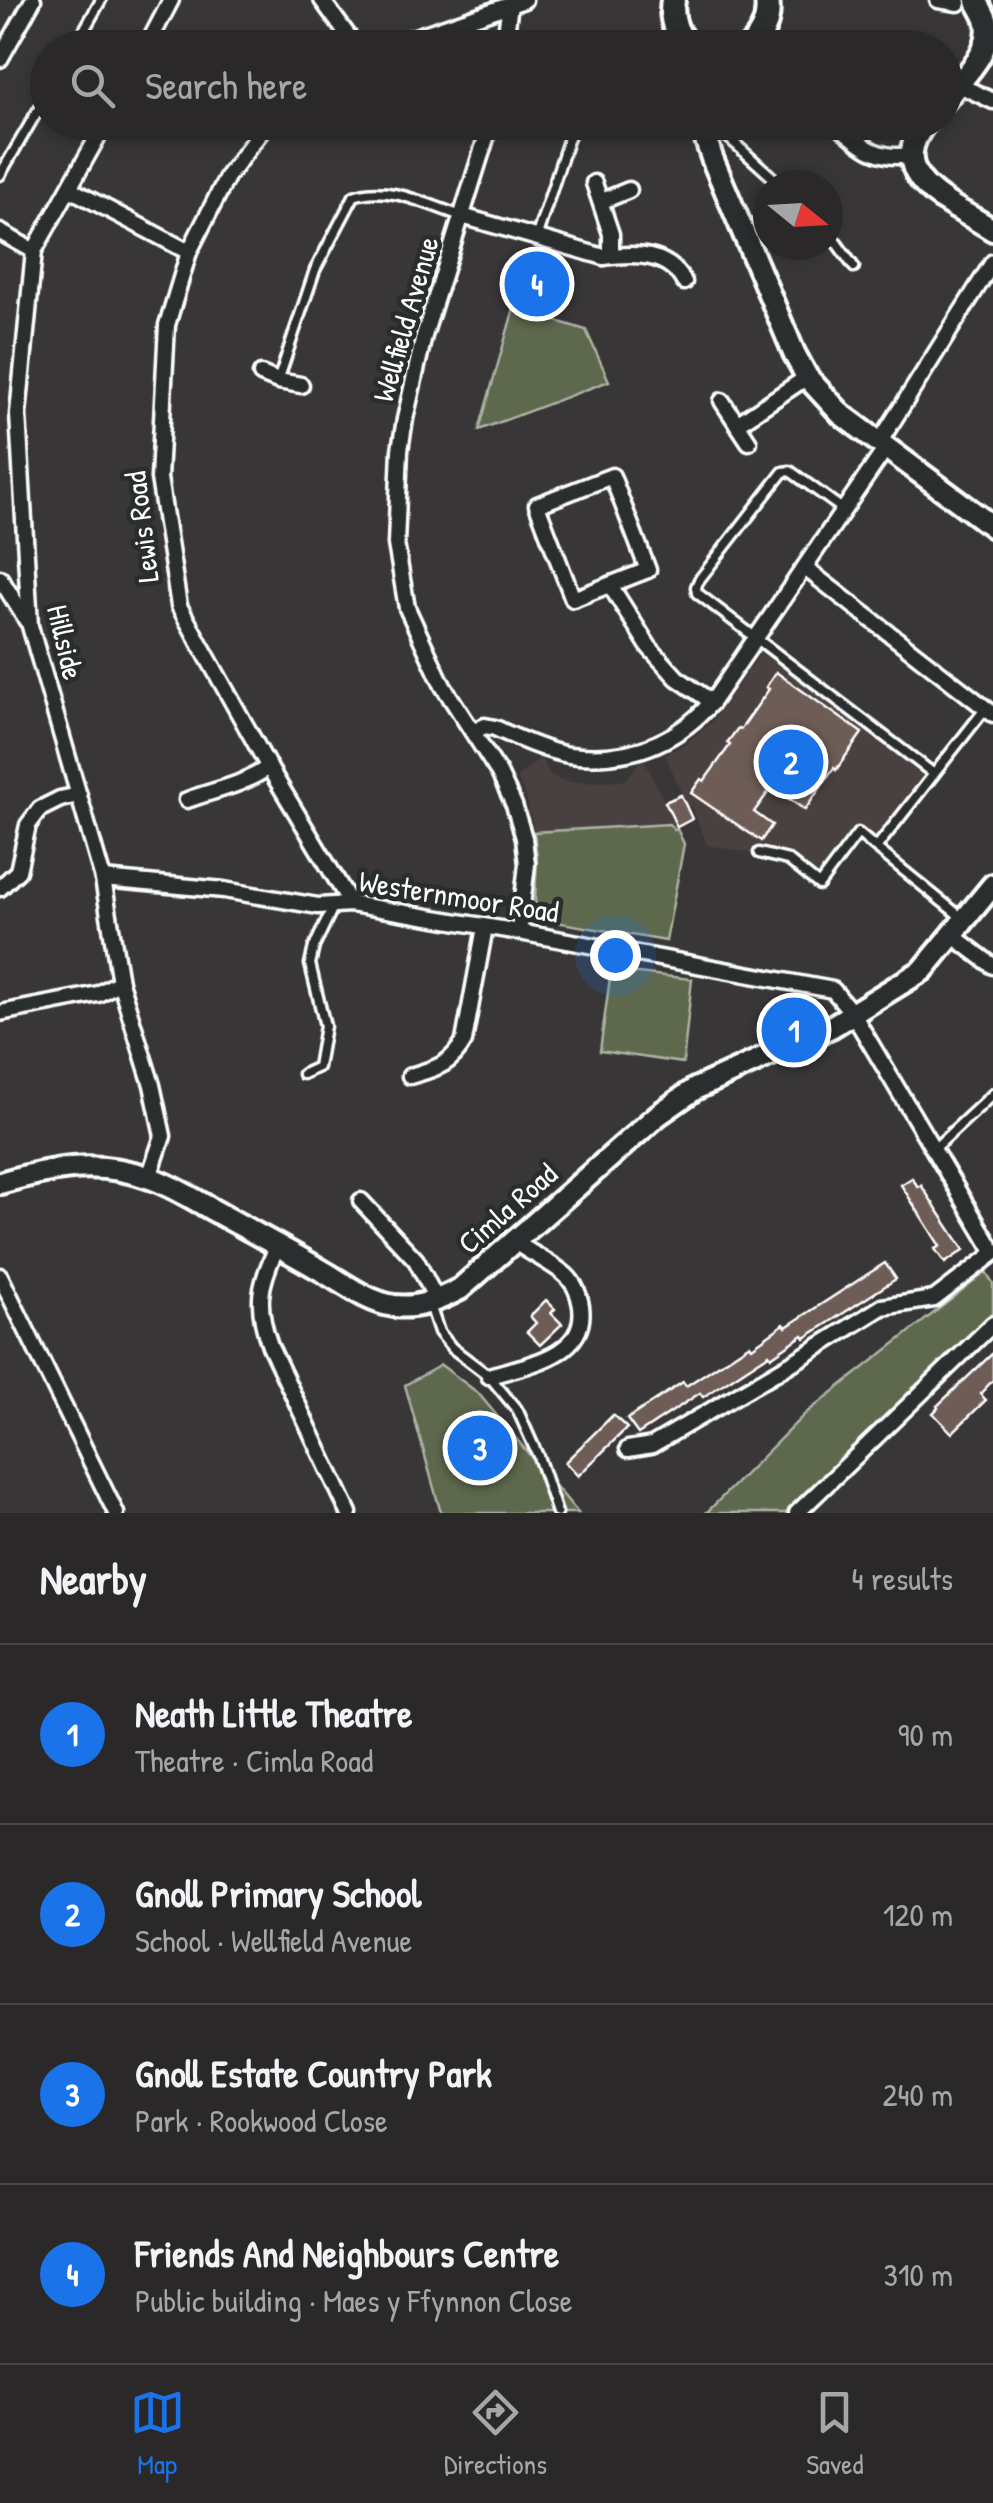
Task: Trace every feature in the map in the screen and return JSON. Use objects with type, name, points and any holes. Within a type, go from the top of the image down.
[{"type":"main road","points":[[673,0],[673,22],[678,30]]},
{"type":"main road","points":[[963,78],[977,62],[986,42],[986,20],[967,1]]},
{"type":"main road","points":[[762,30],[769,3]]},
{"type":"main road","points":[[708,140],[786,337],[807,377],[841,414],[992,523]]},
{"type":"main road","points":[[915,140],[910,155],[915,176],[925,187],[993,230]]},
{"type":"main road","name":"Cimla Road","points":[[433,1302],[460,1289],[658,1115],[695,1090],[831,1027],[924,970],[993,884]]},
{"type":"main road","points":[[0,1183],[48,1169],[78,1167],[117,1169],[149,1177],[370,1299],[393,1306],[433,1302]]},
{"type":"street","points":[[0,59],[33,0]]},
{"type":"street","points":[[155,30],[171,0]]},
{"type":"street","points":[[322,0],[344,30]]},
{"type":"street","points":[[938,0],[967,1]]},
{"type":"street","points":[[433,30],[514,1]]},
{"type":"street","points":[[508,30],[514,1]]},
{"type":"street","points":[[963,94],[993,101]]},
{"type":"street","name":"Hillside","points":[[96,140],[34,251],[18,414],[30,626],[104,879],[120,982],[152,1085],[163,1136],[149,1177]]},
{"type":"street","name":"Lewis Road","points":[[254,140],[226,177],[189,252],[167,325],[159,478],[179,606],[268,767],[351,904]]},
{"type":"street","points":[[486,140],[462,216],[604,257],[628,254],[665,261],[684,282]]},
{"type":"street","points":[[856,140],[893,158],[910,155]]},
{"type":"street","points":[[594,184],[612,234],[610,253],[604,257]]},
{"type":"street","points":[[70,189],[189,252]]},
{"type":"street","points":[[602,201],[629,190]]},
{"type":"street","name":"Wellfield Avenue","points":[[462,216],[424,336],[404,419],[396,544],[408,608],[443,686],[500,774],[514,805],[527,864],[519,932]]},
{"type":"street","points":[[0,232],[34,251]]},
{"type":"street","points":[[473,732],[485,726],[566,754],[600,756],[630,754],[678,734],[712,702],[845,511],[993,262]]},
{"type":"street","points":[[262,374],[302,385]]},
{"type":"street","points":[[737,424],[807,377]]},
{"type":"street","points":[[722,401],[748,442]]},
{"type":"street","points":[[612,476],[648,570],[610,585],[572,599],[537,505],[612,476]]},
{"type":"street","points":[[805,568],[989,711]]},
{"type":"street","points":[[0,578],[30,626]]},
{"type":"street","points":[[610,585],[649,648],[677,678],[712,702]]},
{"type":"street","points":[[187,800],[226,789],[268,767]]},
{"type":"street","points":[[0,888],[18,871],[28,825],[40,809],[79,795]]},
{"type":"street","name":"Westernmoor Road","points":[[104,879],[224,890],[318,906],[351,904],[519,932],[833,990],[853,1014]]},
{"type":"street","points":[[410,1076],[444,1065],[464,1041],[485,927]]},
{"type":"street","points":[[958,928],[993,966]]},
{"type":"street","points":[[0,1013],[98,994],[120,982]]},
{"type":"street","points":[[628,1449],[652,1444],[882,1307],[934,1298],[993,1252],[853,1014]]},
{"type":"street","points":[[361,1202],[416,1260],[433,1302]]},
{"type":"street","points":[[490,1376],[543,1361],[569,1344],[579,1331],[580,1298],[573,1283],[562,1271],[514,1242]]},
{"type":"street","points":[[278,1245],[266,1270],[260,1297],[262,1324],[348,1513]]},
{"type":"street","points":[[0,1276],[116,1513]]},
{"type":"street","points":[[797,1513],[993,1324]]},
{"type":"lane","points":[[84,30],[102,0]]},
{"type":"lane","points":[[0,175],[30,124]]},
{"type":"lane","points":[[536,238],[568,140]]},
{"type":"lane","points":[[731,140],[764,170]]},
{"type":"lane","name":"Wellfield Avenue","points":[[278,381],[315,270],[354,196],[368,190],[462,216]]},
{"type":"lane","points":[[843,252],[854,267]]},
{"type":"lane","points":[[845,511],[786,470],[698,580],[697,593],[934,774]]},
{"type":"lane","points":[[876,848],[989,711]]},
{"type":"lane","points":[[759,854],[788,860],[820,885],[858,834],[958,928]]},
{"type":"lane","points":[[303,1074],[318,1066],[325,1026],[310,964],[334,905]]},
{"type":"lane","points":[[934,1149],[993,1094]]},
{"type":"lane","points":[[433,1302],[439,1332],[452,1348],[490,1376],[518,1411],[538,1456],[556,1513]]},
{"type":"shaded area","points":[[764,648],[924,770],[875,836],[858,824],[819,874],[791,855],[758,845],[752,853],[707,845],[665,754],[684,745],[712,722]]},
{"type":"shaded area","points":[[540,758],[550,774],[571,782],[621,781],[628,778],[639,762],[645,761],[684,844],[666,941],[544,920],[535,902],[537,858],[533,827],[517,777]]},
{"type":"green space","points":[[514,308],[586,330],[609,381],[479,430]]},
{"type":"green space","points":[[669,824],[677,829],[684,844],[666,941],[544,920],[535,902],[534,832]]},
{"type":"green space","points":[[611,970],[692,979],[683,1063],[600,1051]]},
{"type":"green space","points":[[986,1272],[993,1283],[993,1312],[786,1513],[706,1513],[805,1414]]},
{"type":"green space","points":[[441,1365],[478,1393],[578,1513],[441,1513],[405,1385]]},
{"type":"building","points":[[532,255],[557,263],[543,313],[517,305]]},
{"type":"building","points":[[776,672],[862,733],[805,810],[772,787],[754,812],[772,825],[761,841],[691,793],[730,745],[727,743],[769,689],[766,687]]},
{"type":"building","points":[[681,795],[692,819],[677,827],[665,802]]},
{"type":"building","points":[[912,1178],[918,1187],[921,1185],[964,1250],[945,1263],[935,1249],[940,1246],[901,1185]]},
{"type":"building","points":[[885,1263],[896,1279],[805,1338],[803,1335],[771,1357],[769,1354],[703,1397],[700,1393],[638,1434],[627,1419],[683,1382],[686,1386],[750,1344],[752,1347],[784,1324],[786,1327]]},
{"type":"building","points":[[546,1300],[555,1309],[551,1313],[562,1324],[540,1345],[527,1332],[536,1323],[530,1316]]},
{"type":"building","points":[[993,1353],[993,1380],[980,1394],[986,1400],[952,1433],[933,1413]]},
{"type":"building","points":[[613,1415],[627,1428],[578,1476],[565,1462]]},
{"type":"place","name":"Friends And Neighbours Centre","points":[[537,284]]},
{"type":"place","name":"Gnoll Primary School","points":[[791,762]]},
{"type":"place","name":"Neath Little Theatre","points":[[794,1030]]},
{"type":"place","name":"Gnoll Estate Country Park","points":[[480,1448]]}]
